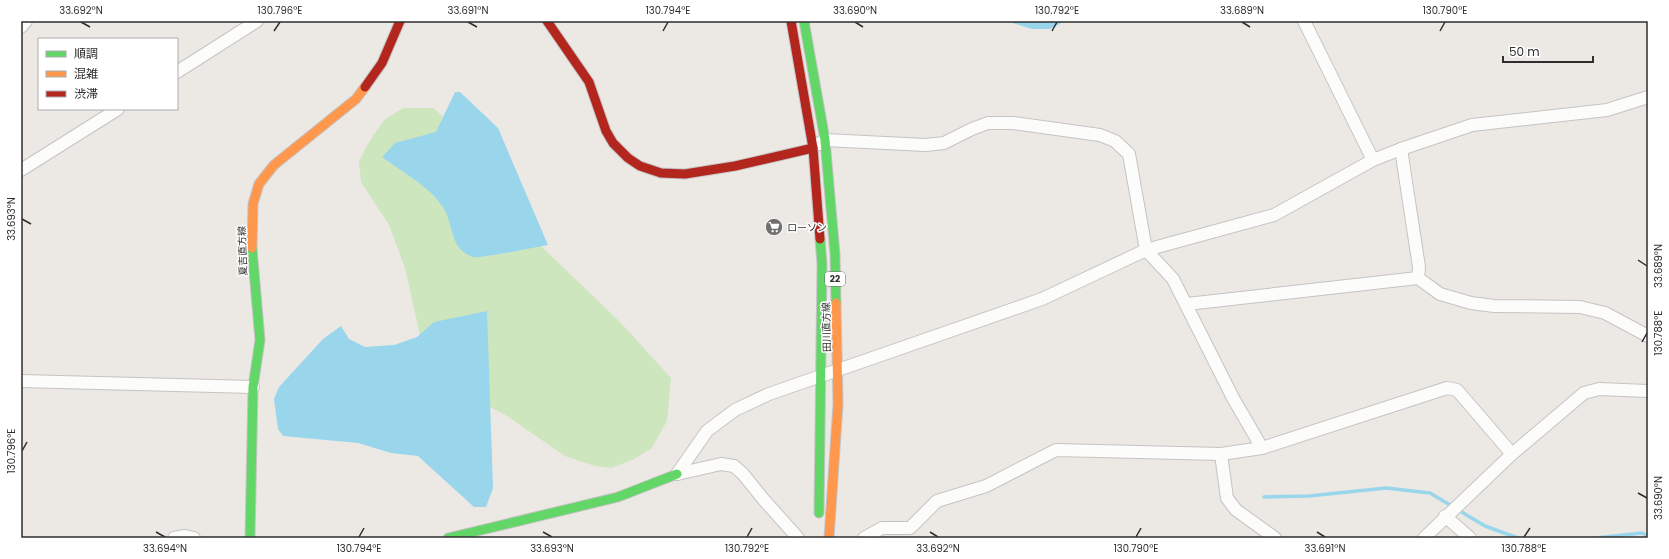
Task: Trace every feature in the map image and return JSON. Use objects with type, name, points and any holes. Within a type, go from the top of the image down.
[{"type":"main road","name":"夏吉直方線","points":[[250,538],[252,503],[253,387],[260,340],[252,254],[253,204],[259,184],[274,165],[356,99],[382,63],[400,21]]},
{"type":"main road","points":[[547,21],[586,77],[594,93],[601,117],[612,142],[623,154],[639,166],[660,173],[684,174],[749,164],[813,148]]},
{"type":"main road","name":"田川直方線","points":[[791,21],[813,148],[822,264],[819,522]]},
{"type":"main road","name":"田川直方線","points":[[804,21],[825,140],[835,254],[838,404],[829,538]]},
{"type":"main road","points":[[448,538],[618,497],[642,489],[653,482],[677,474]]},
{"type":"street","points":[[21,27],[26,21]]},
{"type":"street","points":[[178,71],[257,21]]},
{"type":"street","points":[[1304,21],[1373,160]]},
{"type":"street","points":[[677,474],[707,431],[735,410],[769,394],[1042,299],[1146,250],[1274,215],[1373,160],[1401,148],[1472,125],[1607,110],[1648,97]]},
{"type":"street","points":[[21,170],[116,110]]},
{"type":"street","points":[[813,148],[825,140],[926,145],[944,143],[988,123],[1013,123],[1100,135],[1115,141],[1129,154],[1146,250],[1173,279],[1187,304],[1233,398],[1262,448]]},
{"type":"street","points":[[1401,148],[1419,267],[1418,278]]},
{"type":"street","points":[[1187,304],[1418,278],[1440,294],[1471,303],[1580,307],[1605,313],[1648,336]]},
{"type":"street","points":[[21,381],[253,387]]},
{"type":"street","points":[[864,538],[882,528],[910,528],[937,501],[986,486],[1056,450],[1221,454],[1262,448],[1447,388],[1457,390],[1512,454]]},
{"type":"street","points":[[1424,538],[1445,516],[1512,454],[1584,393],[1599,389],[1648,391]]},
{"type":"street","points":[[1221,454],[1227,498],[1236,510],[1275,538]]},
{"type":"street","points":[[677,474],[721,464],[734,466],[743,474],[798,538]]},
{"type":"street","points":[[1445,516],[1470,538]]},
{"type":"street","points":[[174,538],[185,536],[194,538]]},
{"type":"green space","points":[[403,108],[433,108],[446,119],[541,246],[620,322],[671,378],[667,421],[652,448],[634,459],[612,468],[595,466],[565,456],[507,416],[471,397],[421,340],[405,268],[389,225],[361,182],[359,161],[369,142],[384,120]]},
{"type":"water","points":[[1006,21],[1065,21],[1050,29],[1032,29]]},
{"type":"water","points":[[455,92],[460,92],[498,128],[548,245],[477,257],[473,257],[465,253],[456,242],[443,207],[437,199],[423,186],[382,157],[395,143],[436,132]]},
{"type":"water","points":[[487,311],[493,488],[486,507],[474,507],[418,456],[391,453],[358,443],[283,436],[278,429],[274,399],[279,387],[323,339],[341,326],[349,339],[365,347],[394,345],[417,337],[434,322]]},
{"type":"waterway","points":[[1264,497],[1309,496],[1386,488],[1430,493],[1485,526],[1518,538]]},
{"type":"waterway","points":[[1595,538],[1642,533],[1648,536]]},
{"type":"traffic: fast","points":[[804,21],[825,140],[835,254],[836,303]]},
{"type":"traffic: fast","points":[[819,513],[822,264],[820,239]]},
{"type":"traffic: fast","points":[[250,538],[253,387],[260,340],[252,248]]},
{"type":"traffic: fast","points":[[448,538],[618,497],[677,474]]},
{"type":"traffic: slow","points":[[252,248],[253,204],[259,184],[274,165],[356,99],[365,87]]},
{"type":"traffic: slow","points":[[829,538],[838,404],[836,303]]},
{"type":"traffic: jam","points":[[365,87],[382,63],[400,21]]},
{"type":"traffic: jam","points":[[547,21],[589,82],[606,131],[613,143],[628,158],[640,166],[661,173],[685,174],[735,166],[813,148]]},
{"type":"traffic: jam","points":[[791,21],[813,148],[820,239]]},
{"type":"place","name":"ローソン","points":[[774,227]]}]
